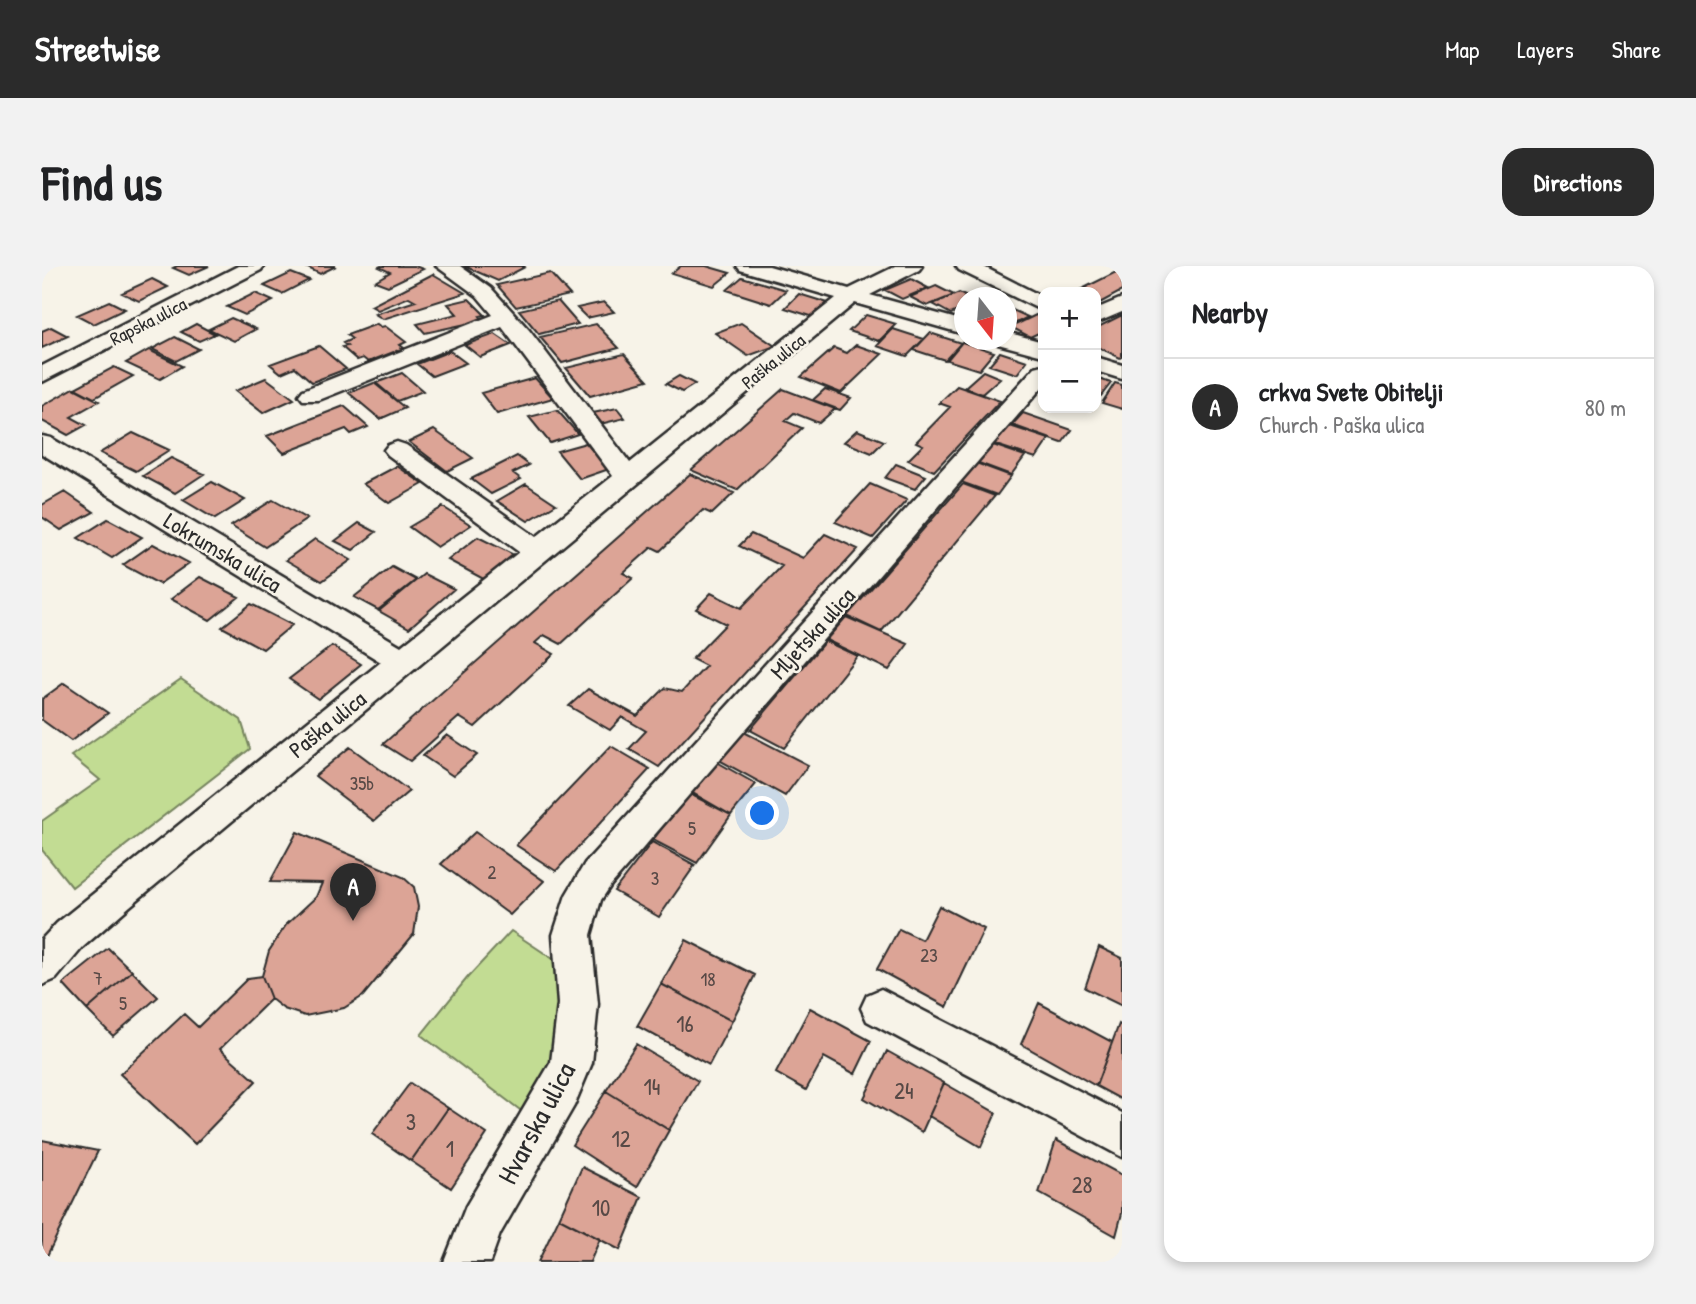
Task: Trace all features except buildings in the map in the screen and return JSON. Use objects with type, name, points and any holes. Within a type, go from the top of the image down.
[{"type":"street","name":"Rapska ulica","points":[[42,375],[254,266]]},
{"type":"street","points":[[446,266],[484,292],[628,478]]},
{"type":"street","points":[[747,266],[954,325]]},
{"type":"street","name":"Paška ulica","points":[[42,967],[70,935],[117,895],[851,296],[912,266]]},
{"type":"street","points":[[966,266],[1038,302]]},
{"type":"street","points":[[1101,314],[1122,304]]},
{"type":"street","points":[[311,395],[505,318]]},
{"type":"street","points":[[1017,342],[1038,348]]},
{"type":"street","points":[[1101,366],[1122,372]]},
{"type":"street","name":"Mljetska ulica","points":[[584,895],[598,874],[1038,378]]},
{"type":"street","name":"Lokrumska ulica","points":[[42,443],[403,662]]},
{"type":"street","points":[[397,450],[538,552]]},
{"type":"street","name":"Hvarska ulica","points":[[467,1262],[482,1222],[559,1091],[571,1063],[578,1004],[572,936],[584,895]]},
{"type":"street","points":[[881,1008],[1122,1136]]},
{"type":"green space","points":[[181,679],[241,720],[250,749],[72,887],[42,850],[42,821],[100,780],[71,756]]},
{"type":"green space","points":[[511,931],[553,959],[567,1001],[564,1042],[528,1116],[421,1035],[468,977]]},
{"type":"place","name":"crkva Svete Obitelji","points":[[353,921]]}]
